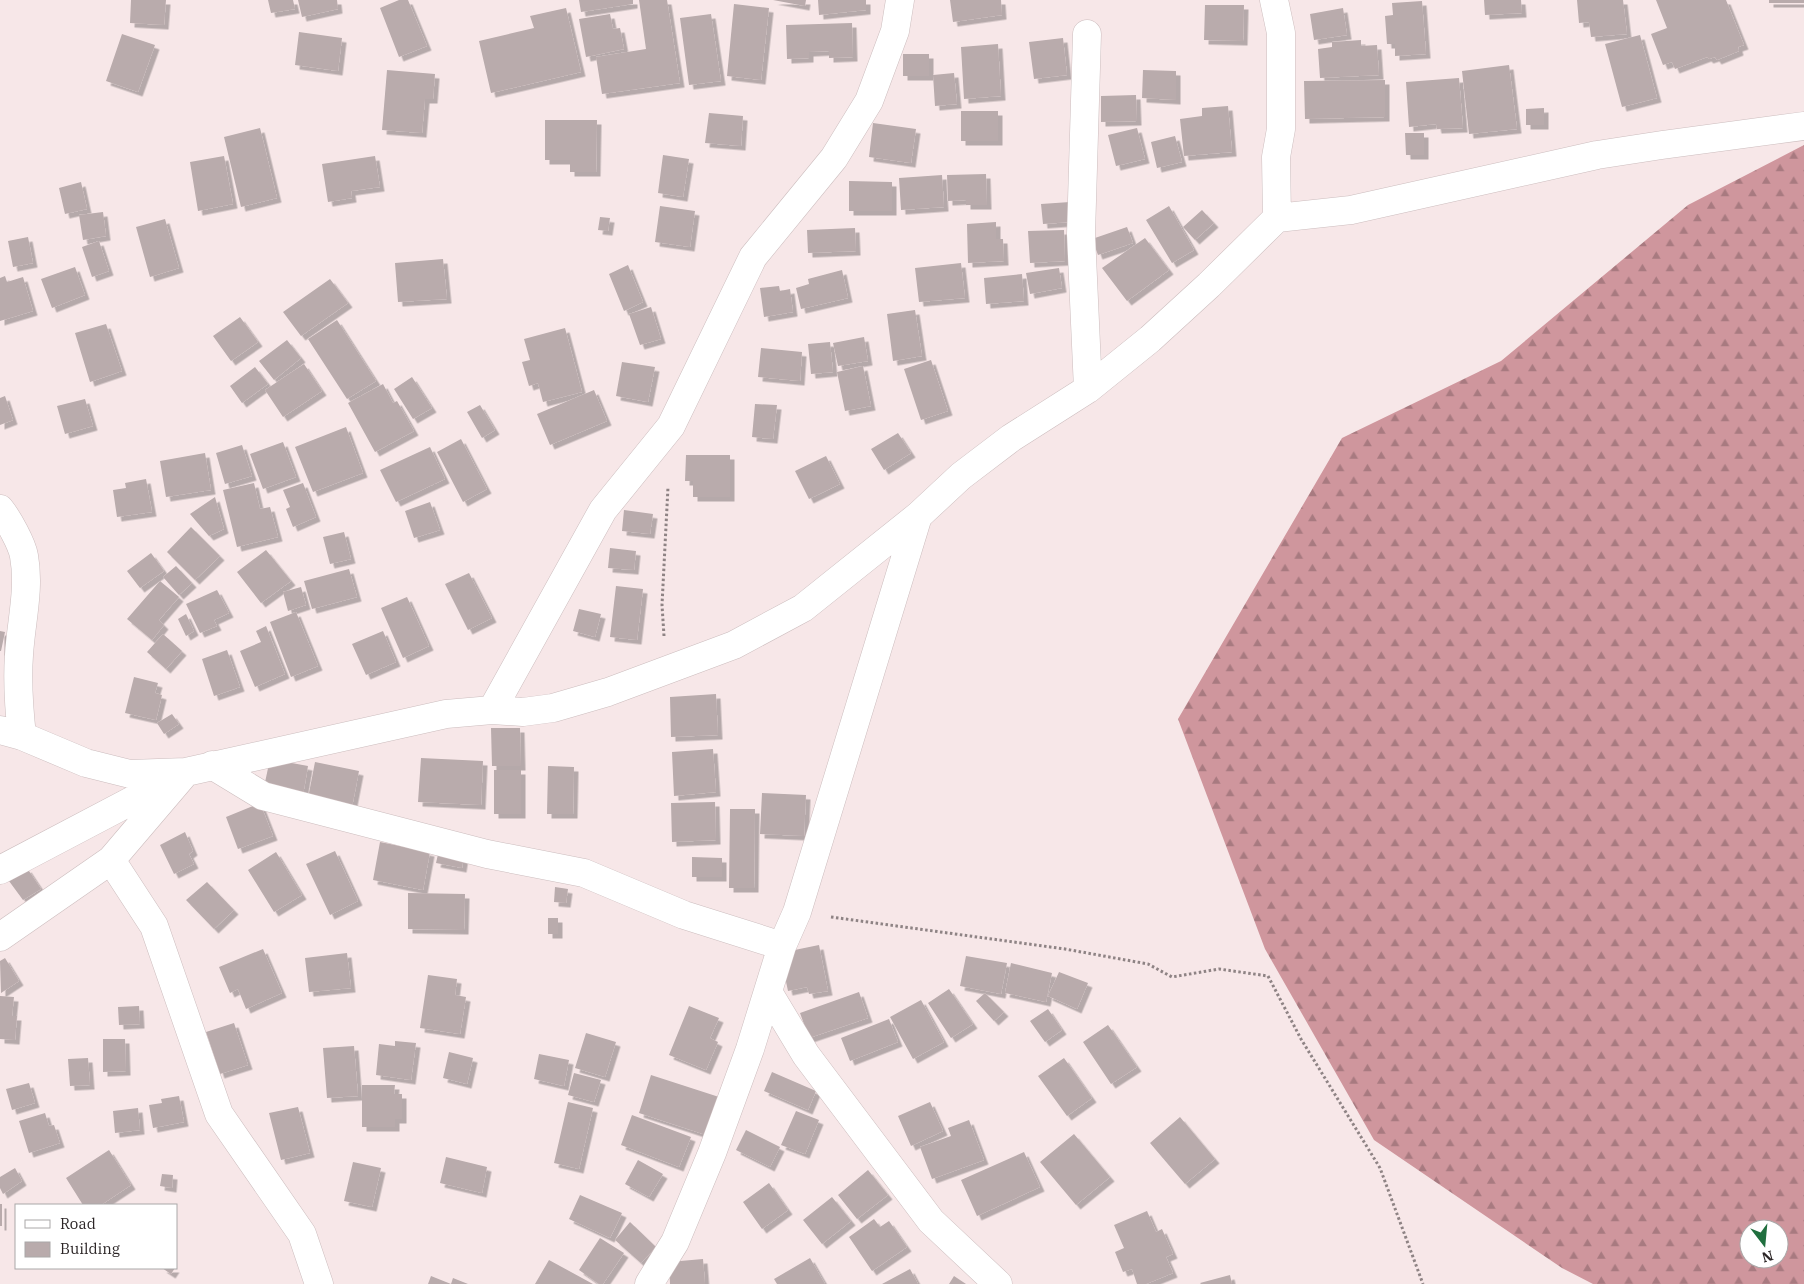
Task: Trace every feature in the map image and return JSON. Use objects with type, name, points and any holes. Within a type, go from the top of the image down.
[{"type":"street","points":[[492,710],[603,510],[671,426],[753,257],[834,158],[869,101],[895,31],[900,0]]},
{"type":"street","points":[[1274,0],[1281,33],[1280,129],[1276,157],[1277,218]]},
{"type":"street","points":[[1087,34],[1081,234],[1088,389]]},
{"type":"street","points":[[0,870],[186,772],[446,714],[492,710],[523,712],[553,708],[608,692],[734,645],[803,608],[918,516],[962,476],[1011,438],[1088,389],[1210,285],[1277,218],[1351,210],[1597,156],[1662,145],[1804,126]]},
{"type":"street","points":[[0,509],[7,518],[24,555],[26,600],[11,733],[86,763],[130,774],[186,772]]},
{"type":"street","points":[[649,1284],[675,1242],[712,1154],[750,1049],[782,946],[797,912],[918,516]]},
{"type":"street","points":[[212,765],[263,796],[402,834],[487,854],[584,873],[684,915],[782,946]]},
{"type":"street","points":[[0,937],[111,860],[186,772]]},
{"type":"street","points":[[111,860],[154,926],[219,1114],[302,1234],[319,1284]]},
{"type":"street","points":[[768,992],[806,1055],[931,1221],[998,1284]]},
{"type":"path","points":[[666,671],[662,605],[668,485]]},
{"type":"path","points":[[797,912],[1065,949],[1148,964],[1172,977],[1219,969],[1268,976],[1301,1039],[1380,1168],[1423,1284]]},
{"type":"green space","points":[[1804,145],[1804,1284],[1593,1284],[1562,1268],[1374,1140],[1265,949],[1178,719],[1342,438],[1501,361],[1688,205]]},
{"type":"building","points":[[131,0],[166,0],[164,25],[130,23]]},
{"type":"building","points":[[268,0],[293,0],[295,9],[271,13]]},
{"type":"building","points":[[298,0],[337,0],[338,9],[302,17]]},
{"type":"building","points":[[399,0],[408,0],[427,46],[399,57],[380,8]]},
{"type":"building","points":[[579,0],[633,0],[633,4],[581,12]]},
{"type":"building","points":[[639,0],[667,0],[680,83],[602,94],[596,57],[646,49]]},
{"type":"building","points":[[773,0],[806,0],[805,6]]},
{"type":"building","points":[[818,0],[866,0],[866,10],[819,15]]},
{"type":"building","points":[[950,0],[1001,0],[1002,15],[953,22]]},
{"type":"building","points":[[1484,0],[1521,0],[1522,13],[1485,15]]},
{"type":"building","points":[[1577,0],[1623,0],[1627,34],[1591,37],[1589,22],[1579,23]]},
{"type":"building","points":[[1656,0],[1726,0],[1744,45],[1738,47],[1739,51],[1717,60],[1715,57],[1709,59],[1707,57],[1675,69],[1672,62],[1663,65],[1651,34],[1667,28]]},
{"type":"building","points":[[1769,0],[1804,0],[1804,3],[1769,3]]},
{"type":"building","points":[[1422,1],[1426,54],[1395,56],[1395,44],[1387,44],[1385,16],[1393,15],[1392,3]]},
{"type":"building","points":[[734,4],[769,8],[761,80],[727,76]]},
{"type":"building","points":[[1205,5],[1244,5],[1243,41],[1204,40]]},
{"type":"building","points":[[566,8],[581,72],[491,93],[479,41],[534,28],[530,16]]},
{"type":"building","points":[[1343,8],[1347,35],[1314,40],[1310,14]]},
{"type":"building","points":[[610,14],[613,29],[620,28],[624,49],[586,57],[579,19]]},
{"type":"building","points":[[711,14],[721,81],[689,85],[680,18]]},
{"type":"building","points":[[852,23],[853,57],[829,58],[829,51],[809,52],[809,58],[787,59],[786,25]]},
{"type":"building","points":[[299,32],[342,38],[338,71],[295,65]]},
{"type":"building","points":[[122,34],[155,45],[138,92],[106,81]]},
{"type":"building","points":[[1640,35],[1657,98],[1622,107],[1605,44]]},
{"type":"building","points":[[1063,38],[1067,75],[1034,79],[1029,42]]},
{"type":"building","points":[[1361,40],[1361,46],[1377,45],[1379,75],[1320,78],[1318,49],[1332,47],[1332,42]]},
{"type":"building","points":[[998,44],[1001,96],[964,99],[961,47]]},
{"type":"building","points":[[903,54],[929,54],[929,76],[903,76]]},
{"type":"building","points":[[1509,65],[1517,129],[1469,134],[1462,71]]},
{"type":"building","points":[[387,70],[435,74],[433,99],[425,99],[422,133],[382,130]]},
{"type":"building","points":[[1143,70],[1176,71],[1176,100],[1142,98]]},
{"type":"building","points":[[954,73],[957,104],[935,106],[933,75]]},
{"type":"building","points":[[1459,78],[1463,128],[1437,129],[1436,124],[1409,127],[1406,82]]},
{"type":"building","points":[[1385,80],[1385,117],[1305,119],[1304,81]]},
{"type":"building","points":[[1136,95],[1137,121],[1101,122],[1101,96]]},
{"type":"building","points":[[1228,106],[1232,152],[1184,156],[1180,119],[1202,116],[1202,108]]},
{"type":"building","points":[[1544,108],[1544,125],[1526,125],[1526,109]]},
{"type":"building","points":[[961,111],[998,111],[998,141],[961,141]]},
{"type":"building","points":[[709,113],[743,116],[741,146],[705,143]]},
{"type":"building","points":[[545,120],[597,120],[596,172],[570,172],[570,160],[545,160]]},
{"type":"building","points":[[873,123],[916,129],[911,163],[869,157]]},
{"type":"building","points":[[260,128],[277,198],[241,207],[224,137]]},
{"type":"building","points":[[1137,128],[1145,159],[1116,166],[1108,135]]},
{"type":"building","points":[[1405,133],[1424,133],[1424,155],[1406,155]]},
{"type":"building","points":[[1175,136],[1182,162],[1157,168],[1151,142]]},
{"type":"building","points":[[663,155],[689,159],[683,197],[658,193]]},
{"type":"building","points":[[224,156],[233,204],[198,211],[190,162]]},
{"type":"building","points":[[375,156],[380,187],[351,191],[352,198],[328,202],[322,164]]},
{"type":"building","points":[[986,174],[987,205],[966,205],[966,200],[948,201],[947,175]]},
{"type":"building","points":[[942,175],[944,207],[901,210],[899,178]]},
{"type":"building","points":[[849,181],[892,182],[892,211],[849,211]]},
{"type":"building","points":[[81,182],[87,209],[65,214],[59,188]]},
{"type":"building","points":[[1070,202],[1070,222],[1043,224],[1041,204]]},
{"type":"building","points":[[660,206],[695,211],[690,247],[655,242]]},
{"type":"building","points":[[1169,206],[1194,250],[1172,263],[1146,220]]},
{"type":"building","points":[[1202,210],[1214,223],[1195,240],[1183,227]]},
{"type":"building","points":[[103,212],[106,236],[83,240],[79,215]]},
{"type":"building","points":[[600,217],[610,218],[608,231],[598,230]]},
{"type":"building","points":[[165,219],[179,268],[150,277],[136,227]]},
{"type":"building","points":[[996,222],[996,239],[1003,239],[1004,261],[968,263],[967,224]]},
{"type":"building","points":[[1127,227],[1133,243],[1098,255],[1092,239]]},
{"type":"building","points":[[855,228],[856,251],[808,253],[807,230]]},
{"type":"building","points":[[1064,230],[1065,261],[1030,263],[1028,231]]},
{"type":"building","points":[[28,237],[33,263],[13,267],[8,241]]},
{"type":"building","points":[[1145,238],[1169,270],[1127,301],[1102,268]]},
{"type":"building","points":[[99,241],[109,271],[92,277],[82,247]]},
{"type":"building","points":[[443,259],[447,299],[398,302],[395,263]]},
{"type":"building","points":[[961,263],[965,298],[919,302],[915,268]]},
{"type":"building","points":[[628,265],[643,302],[624,311],[609,274]]},
{"type":"building","points":[[75,267],[85,295],[52,308],[41,279]]},
{"type":"building","points":[[1059,268],[1062,288],[1030,294],[1026,273]]},
{"type":"building","points":[[842,270],[848,298],[801,309],[796,288],[809,284],[808,279]]},
{"type":"building","points":[[1022,274],[1024,301],[986,304],[984,278]]},
{"type":"building","points":[[5,276],[7,282],[23,277],[33,311],[0,321],[0,278]]},
{"type":"building","points":[[330,279],[348,303],[301,336],[283,312]]},
{"type":"building","points":[[779,286],[780,291],[790,289],[793,312],[764,317],[760,288]]},
{"type":"building","points":[[651,307],[661,339],[640,345],[629,314]]},
{"type":"building","points":[[915,310],[922,356],[893,361],[887,314]]},
{"type":"building","points":[[240,317],[258,342],[231,361],[213,336]]},
{"type":"building","points":[[337,320],[376,381],[347,399],[308,339]]},
{"type":"building","points":[[106,324],[122,371],[90,382],[75,333]]},
{"type":"building","points":[[565,328],[582,392],[543,402],[538,383],[529,386],[522,362],[530,360],[524,339]]},
{"type":"building","points":[[864,337],[868,361],[838,366],[833,343]]},
{"type":"building","points":[[287,340],[301,358],[274,380],[259,361]]},
{"type":"building","points":[[830,342],[833,372],[811,374],[808,344]]},
{"type":"building","points":[[761,348],[802,352],[800,381],[758,377]]},
{"type":"building","points":[[931,360],[948,411],[921,420],[904,369]]},
{"type":"building","points":[[622,362],[655,367],[648,402],[616,396]]},
{"type":"building","points":[[304,364],[322,391],[283,417],[265,390]]},
{"type":"building","points":[[863,366],[871,406],[845,411],[837,372]]},
{"type":"building","points":[[255,367],[268,384],[242,403],[230,386]]},
{"type":"building","points":[[412,377],[432,408],[413,419],[394,389]]},
{"type":"building","points":[[383,384],[393,403],[397,401],[414,431],[375,452],[348,403]]},
{"type":"building","points":[[594,390],[607,421],[550,445],[537,414]]},
{"type":"building","points":[[5,396],[13,420],[0,425],[0,398]]},
{"type":"building","points":[[85,399],[93,426],[65,434],[57,406]]},
{"type":"building","points":[[755,404],[777,405],[773,439],[752,437]]},
{"type":"building","points":[[480,405],[495,430],[482,438],[467,412]]},
{"type":"building","points":[[346,427],[363,473],[313,492],[295,447]]},
{"type":"building","points":[[898,433],[911,453],[884,470],[871,449]]},
{"type":"building","points":[[461,439],[487,489],[463,502],[437,452]]},
{"type":"building","points":[[283,442],[296,477],[263,489],[250,454]]},
{"type":"building","points":[[242,445],[252,476],[225,484],[216,453]]},
{"type":"building","points":[[430,447],[445,479],[396,502],[380,470]]},
{"type":"building","points":[[205,453],[211,490],[166,497],[160,461]]},
{"type":"building","points":[[686,455],[730,455],[730,497],[693,497],[693,481],[685,481]]},
{"type":"building","points":[[826,456],[840,484],[809,499],[795,471]]},
{"type":"building","points":[[146,479],[152,512],[117,517],[113,490],[126,488],[125,483]]},
{"type":"building","points":[[254,483],[260,509],[270,507],[278,537],[237,547],[223,490]]},
{"type":"building","points":[[303,483],[316,517],[293,527],[286,509],[290,507],[283,490]]},
{"type":"building","points":[[215,497],[224,529],[209,536],[190,514]]},
{"type":"building","points":[[430,502],[440,530],[414,538],[405,511]]},
{"type":"building","points":[[624,510],[653,514],[650,534],[622,531]]},
{"type":"building","points":[[191,527],[220,556],[195,580],[167,552]]},
{"type":"building","points":[[344,532],[351,559],[330,564],[323,537]]},
{"type":"building","points":[[610,548],[636,551],[634,570],[608,568]]},
{"type":"building","points":[[266,550],[291,581],[261,603],[237,572]]},
{"type":"building","points":[[151,553],[164,571],[140,588],[127,571]]},
{"type":"building","points":[[176,566],[192,583],[179,595],[163,577]]},
{"type":"building","points":[[349,569],[357,597],[312,609],[304,581]]},
{"type":"building","points":[[469,573],[492,618],[468,630],[445,584]]},
{"type":"building","points":[[160,581],[179,597],[159,620],[164,625],[152,640],[127,619]]},
{"type":"building","points":[[616,586],[643,589],[637,640],[610,637]]},
{"type":"building","points":[[301,587],[306,605],[288,611],[283,592]]},
{"type":"building","points":[[217,590],[229,613],[214,620],[217,626],[200,633],[186,604]]},
{"type":"building","points":[[407,597],[429,646],[403,658],[381,608]]},
{"type":"building","points":[[579,609],[601,614],[595,637],[573,631]]},
{"type":"building","points":[[296,612],[318,666],[291,677],[270,622]]},
{"type":"building","points":[[186,614],[194,631],[186,636],[178,619]]},
{"type":"building","points":[[266,626],[285,674],[255,687],[240,651],[261,642],[256,631]]},
{"type":"building","points":[[0,631],[5,632],[1,651],[0,651]]},
{"type":"building","points":[[383,631],[396,662],[366,675],[352,644]]},
{"type":"building","points":[[163,634],[182,651],[166,669],[147,652]]},
{"type":"building","points":[[227,650],[240,687],[214,696],[202,659]]},
{"type":"building","points":[[134,677],[158,683],[155,693],[162,695],[156,720],[125,713]]},
{"type":"building","points":[[716,694],[718,735],[671,737],[670,697]]},
{"type":"building","points":[[172,714],[179,724],[164,734],[157,723]]},
{"type":"building","points":[[491,728],[520,728],[521,766],[492,766]]},
{"type":"building","points":[[713,749],[716,792],[674,796],[672,752]]},
{"type":"building","points":[[421,758],[483,761],[481,805],[418,802]]},
{"type":"building","points":[[270,759],[308,766],[303,795],[264,787]]},
{"type":"building","points":[[315,762],[359,771],[352,807],[308,798]]},
{"type":"building","points":[[548,766],[574,767],[573,814],[547,814]]},
{"type":"building","points":[[494,770],[521,770],[521,814],[494,814]]},
{"type":"building","points":[[762,793],[806,795],[804,836],[760,834]]},
{"type":"building","points":[[715,802],[716,840],[672,842],[671,803]]},
{"type":"building","points":[[260,803],[273,836],[238,849],[226,817]]},
{"type":"building","points":[[730,809],[755,809],[754,888],[729,888]]},
{"type":"building","points":[[185,832],[193,851],[189,854],[194,864],[174,874],[160,845]]},
{"type":"building","points":[[380,842],[430,852],[423,890],[373,880]]},
{"type":"building","points":[[439,850],[464,855],[462,868],[436,863]]},
{"type":"building","points":[[335,851],[358,901],[330,915],[306,864]]},
{"type":"building","points":[[276,852],[302,895],[274,912],[248,870]]},
{"type":"building","points":[[692,857],[722,858],[722,877],[692,877]]},
{"type":"building","points":[[27,868],[41,889],[23,900],[9,881]]},
{"type":"building","points":[[207,882],[234,910],[214,929],[186,900]]},
{"type":"building","points":[[555,887],[568,889],[566,903],[554,902]]},
{"type":"building","points":[[408,893],[465,894],[464,930],[408,929]]},
{"type":"building","points":[[548,918],[558,918],[558,934],[548,934]]},
{"type":"building","points":[[819,945],[828,991],[809,994],[807,987],[788,991],[780,953]]},
{"type":"building","points":[[263,949],[282,993],[246,1009],[238,989],[230,993],[219,967]]},
{"type":"building","points":[[347,953],[351,988],[309,992],[305,958]]},
{"type":"building","points":[[966,956],[1007,963],[1001,994],[960,986]]},
{"type":"building","points":[[5,958],[19,981],[1,993],[0,961]]},
{"type":"building","points":[[1011,963],[1052,973],[1046,1002],[1005,993]]},
{"type":"building","points":[[1059,972],[1088,983],[1077,1009],[1048,996]]},
{"type":"building","points":[[428,975],[457,979],[455,995],[466,997],[460,1034],[420,1028]]},
{"type":"building","points":[[949,989],[973,1024],[951,1038],[928,1003]]},
{"type":"building","points":[[859,992],[868,1018],[809,1038],[800,1013]]},
{"type":"building","points":[[985,993],[1004,1012],[994,1021],[976,1001]]},
{"type":"building","points":[[0,996],[14,997],[12,1016],[17,1016],[15,1040],[0,1039]]},
{"type":"building","points":[[921,1000],[944,1042],[913,1059],[890,1017]]},
{"type":"building","points":[[139,1006],[140,1024],[119,1025],[118,1007]]},
{"type":"building","points":[[689,1006],[719,1018],[710,1038],[718,1042],[706,1070],[669,1055]]},
{"type":"building","points":[[1048,1009],[1062,1030],[1045,1042],[1030,1021]]},
{"type":"building","points":[[889,1019],[898,1042],[850,1061],[841,1038]]},
{"type":"building","points":[[234,1023],[248,1065],[220,1074],[206,1032]]},
{"type":"building","points":[[1108,1025],[1137,1067],[1111,1084],[1083,1042]]},
{"type":"building","points":[[586,1033],[616,1042],[605,1077],[575,1068]]},
{"type":"building","points":[[103,1039],[125,1039],[126,1071],[103,1072]]},
{"type":"building","points":[[395,1041],[416,1043],[411,1080],[376,1075],[379,1044],[395,1046]]},
{"type":"building","points":[[354,1046],[358,1096],[327,1098],[323,1048]]},
{"type":"building","points":[[449,1052],[473,1058],[467,1084],[443,1078]]},
{"type":"building","points":[[539,1054],[569,1060],[564,1086],[534,1079]]},
{"type":"building","points":[[88,1058],[90,1085],[70,1086],[68,1059]]},
{"type":"building","points":[[1064,1058],[1092,1098],[1067,1116],[1038,1076]]},
{"type":"building","points":[[772,1072],[816,1091],[808,1110],[764,1091]]},
{"type":"building","points":[[574,1073],[601,1080],[594,1102],[568,1095]]},
{"type":"building","points":[[651,1075],[719,1097],[706,1135],[639,1113]]},
{"type":"building","points":[[29,1083],[35,1103],[12,1110],[6,1089]]},
{"type":"building","points":[[362,1085],[395,1085],[394,1094],[402,1094],[402,1119],[395,1119],[395,1127],[362,1127]]},
{"type":"building","points":[[179,1096],[184,1122],[153,1128],[149,1105],[162,1103],[161,1099]]},
{"type":"building","points":[[568,1102],[593,1108],[579,1169],[554,1163]]},
{"type":"building","points":[[930,1102],[943,1131],[911,1146],[898,1116]]},
{"type":"building","points":[[298,1107],[310,1153],[281,1160],[269,1113]]},
{"type":"building","points":[[138,1108],[140,1130],[115,1133],[113,1111]]},
{"type":"building","points":[[796,1111],[819,1120],[805,1154],[781,1145]]},
{"type":"building","points":[[45,1113],[49,1126],[54,1125],[60,1143],[29,1153],[19,1121]]},
{"type":"building","points":[[632,1115],[691,1137],[679,1167],[621,1145]]},
{"type":"building","points":[[1180,1117],[1215,1159],[1185,1184],[1150,1143]]},
{"type":"building","points":[[969,1120],[984,1160],[932,1179],[920,1147],[951,1136],[948,1128]]},
{"type":"building","points":[[746,1130],[780,1147],[770,1167],[736,1150]]},
{"type":"building","points":[[1074,1134],[1110,1177],[1076,1205],[1040,1162]]},
{"type":"building","points":[[109,1150],[131,1185],[102,1204],[82,1204],[66,1178]]},
{"type":"building","points":[[1024,1152],[1040,1187],[977,1216],[961,1180]]},
{"type":"building","points":[[446,1157],[487,1167],[482,1193],[440,1183]]},
{"type":"building","points":[[638,1160],[663,1174],[649,1197],[625,1184]]},
{"type":"building","points":[[353,1162],[381,1168],[372,1207],[344,1201]]},
{"type":"building","points":[[15,1168],[22,1181],[3,1194],[0,1188],[0,1177]]},
{"type":"building","points":[[868,1170],[888,1195],[857,1219],[838,1195]]},
{"type":"building","points":[[162,1174],[173,1175],[172,1188],[160,1186]]},
{"type":"building","points":[[769,1183],[788,1210],[762,1229],[743,1202]]},
{"type":"building","points":[[580,1195],[622,1213],[610,1238],[569,1219]]},
{"type":"building","points":[[832,1197],[851,1221],[822,1244],[803,1220]]},
{"type":"building","points":[[0,1204],[2,1204],[2,1226],[0,1226]]},
{"type":"building","points":[[1147,1211],[1156,1232],[1162,1229],[1173,1254],[1166,1257],[1173,1273],[1146,1284],[1137,1284],[1132,1269],[1123,1272],[1115,1252],[1124,1248],[1114,1225]]},
{"type":"building","points":[[874,1219],[880,1227],[889,1221],[907,1247],[872,1271],[849,1237]]},
{"type":"building","points":[[630,1222],[656,1247],[641,1263],[615,1240]]},
{"type":"building","points":[[600,1238],[624,1253],[603,1284],[599,1284],[579,1270]]},
{"type":"building","points":[[810,1258],[825,1284],[777,1284],[774,1279]]},
{"type":"building","points":[[703,1259],[705,1284],[670,1284],[669,1262]]},
{"type":"building","points":[[549,1260],[593,1284],[535,1284]]},
{"type":"building","points":[[164,1269],[174,1269],[171,1274]]},
{"type":"building","points":[[910,1269],[918,1284],[882,1284]]},
{"type":"building","points":[[1230,1275],[1232,1284],[1200,1283]]},
{"type":"building","points":[[431,1276],[451,1284],[428,1284]]},
{"type":"building","points":[[954,1276],[966,1284],[949,1284]]},
{"type":"building","points":[[453,1278],[468,1284],[451,1284]]}]
